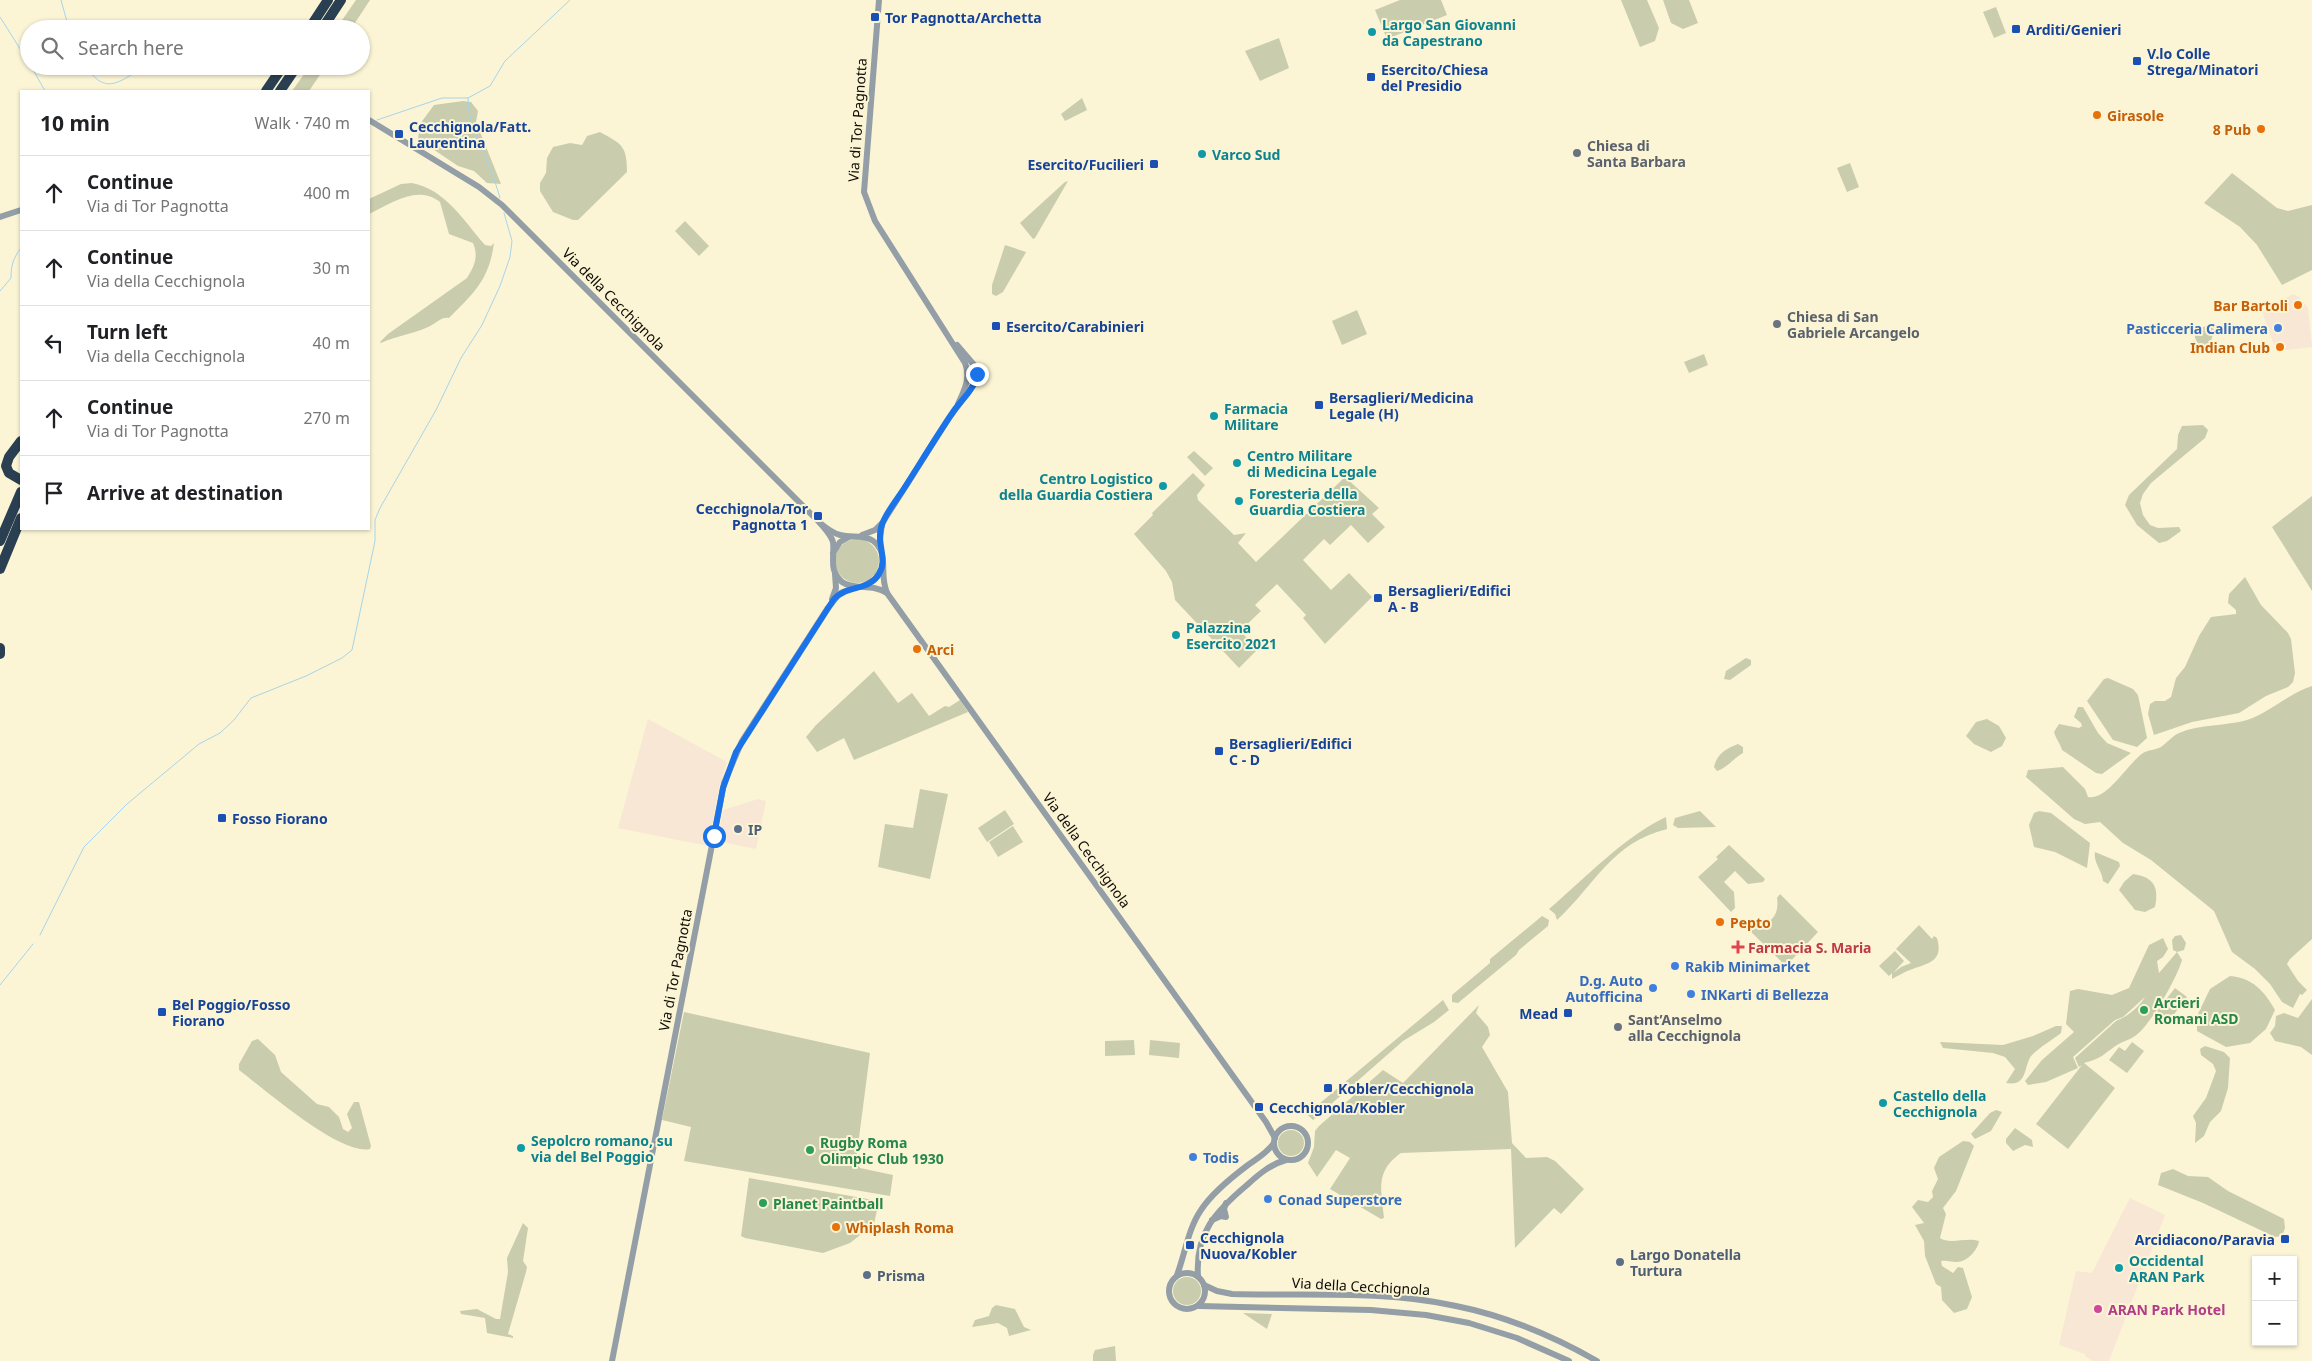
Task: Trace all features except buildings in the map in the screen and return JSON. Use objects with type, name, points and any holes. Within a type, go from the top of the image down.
[{"type":"highway","points":[[315,20],[328,0]]},
{"type":"highway","points":[[328,20],[342,0]]},
{"type":"highway","points":[[267,90],[277,75]]},
{"type":"highway","points":[[281,90],[291,75]]},
{"type":"highway","points":[[18,478],[8,472],[6,464],[20,443]]},
{"type":"highway","points":[[0,541],[20,494]]},
{"type":"highway","points":[[0,569],[20,520]]},
{"type":"highway","points":[[0,648],[0,654]]},
{"type":"street","name":"Via di Tor Pagnotta","points":[[861,536],[875,530],[882,522],[958,404],[974,385],[977,372],[972,361],[950,337],[874,221],[864,192],[879,0]]},
{"type":"street","name":"Via della Cecchignola","points":[[370,121],[492,196],[820,523],[831,537],[832,564],[835,573]]},
{"type":"street","points":[[0,217],[20,210]]},
{"type":"street","name":"Via di Tor Pagnotta","points":[[879,547],[882,522]]},
{"type":"street","name":"Via della Cecchignola","points":[[820,523],[835,533],[861,536]]},
{"type":"street","points":[[833,554],[840,542],[851,536]]},
{"type":"street","points":[[861,536],[872,540],[879,547]]},
{"type":"street","name":"Via della Cecchignola","points":[[879,547],[883,558],[882,569],[887,593],[1266,1122],[1275,1140]]},
{"type":"street","points":[[865,586],[875,579],[882,569]]},
{"type":"street","name":"Via di Tor Pagnotta","points":[[612,1361],[724,783],[742,741],[827,608],[836,590],[835,573]]},
{"type":"street","points":[[835,573],[842,582],[857,587],[879,588],[887,593]]},
{"type":"street","name":"Via di Tor Pagnotta","points":[[827,608],[840,593],[857,587]]},
{"type":"street","points":[[1266,1122],[1283,1127],[1298,1128],[1303,1132],[1306,1141],[1305,1153],[1301,1158],[1294,1161],[1286,1160],[1278,1154],[1275,1140]]},
{"type":"street","points":[[1283,1127],[1267,1152],[1246,1166],[1209,1200],[1197,1215],[1177,1275],[1170,1287],[1172,1301],[1184,1309],[1199,1306],[1206,1293],[1204,1285],[1198,1276],[1197,1262],[1209,1224],[1227,1202],[1240,1191],[1250,1189],[1253,1179],[1267,1169],[1286,1160]]},
{"type":"street","points":[[1209,1224],[1214,1219],[1226,1217],[1224,1209],[1227,1202]]},
{"type":"street","points":[[1177,1275],[1185,1272],[1198,1276]]},
{"type":"street","name":"Via della Cecchignola","points":[[1204,1285],[1217,1291],[1232,1294],[1387,1297],[1456,1306],[1534,1329],[1597,1361]]},
{"type":"street","name":"Via della Cecchignola","points":[[1199,1306],[1371,1310],[1426,1315],[1469,1323],[1510,1335],[1569,1361]]},
{"type":"shaded area","points":[[2293,294],[2299,297],[2308,308],[2312,347],[2276,351],[2262,311]]},
{"type":"shaded area","points":[[648,719],[727,762],[720,784],[708,846],[618,828]]},
{"type":"shaded area","points":[[758,799],[766,801],[756,849],[717,841],[723,810]]},
{"type":"shaded area","name":"ARAN Park Hotel","points":[[2130,1198],[2165,1215],[2109,1361],[2094,1361],[2086,1357],[2085,1354],[2059,1345],[2076,1271],[2092,1273]]},
{"type":"green space","points":[[356,0],[370,0],[357,20],[342,20]]},
{"type":"green space","points":[[1400,0],[1441,0],[1447,15],[1387,39],[1375,10]]},
{"type":"green space","points":[[1621,0],[1647,0],[1659,28],[1655,41],[1640,47]]},
{"type":"green space","points":[[1663,0],[1689,0],[1698,23],[1683,29],[1671,23]]},
{"type":"green space","points":[[1996,7],[2006,33],[1994,38],[1983,12]]},
{"type":"green space","points":[[1279,38],[1289,68],[1260,81],[1245,51]]},
{"type":"green space","points":[[304,75],[320,75],[310,90],[293,90]]},
{"type":"green space","points":[[1082,98],[1087,110],[1065,121],[1061,114]]},
{"type":"green space","points":[[463,101],[471,102],[478,111],[476,122],[501,184],[487,183],[474,171],[458,166],[418,139],[420,124],[434,105]]},
{"type":"green space","points":[[600,132],[622,147],[626,156],[627,172],[578,220],[573,220],[553,212],[540,191],[540,183],[546,173],[547,158],[553,147],[570,143],[582,145],[587,136]]},
{"type":"green space","points":[[1850,163],[1859,187],[1847,192],[1837,168]]},
{"type":"green space","points":[[2232,173],[2277,208],[2288,211],[2312,205],[2312,270],[2282,285],[2257,245],[2240,227],[2204,203]]},
{"type":"green space","points":[[1068,181],[1035,238],[1033,239],[1020,223]]},
{"type":"green space","points":[[412,183],[424,186],[434,192],[453,207],[485,245],[491,246],[494,243],[492,256],[479,285],[449,318],[444,318],[431,326],[381,343],[388,334],[467,278],[475,262],[476,253],[473,243],[449,234],[440,202],[431,197],[413,195],[395,201],[370,214],[370,199],[401,184]]},
{"type":"green space","points":[[685,221],[709,246],[699,256],[675,231]]},
{"type":"green space","points":[[1005,245],[1026,252],[1003,292],[996,296],[992,294],[992,285]]},
{"type":"green space","points":[[1357,310],[1367,334],[1342,345],[1332,321]]},
{"type":"green space","points":[[2210,324],[2214,329],[2209,350],[2202,351],[2195,338],[2195,331]]},
{"type":"green space","points":[[1704,354],[1708,365],[1689,373],[1684,362]]},
{"type":"green space","points":[[2203,425],[2208,430],[2205,438],[2151,483],[2143,494],[2140,503],[2143,515],[2150,525],[2158,528],[2179,527],[2181,531],[2167,541],[2159,543],[2137,525],[2125,505],[2129,495],[2177,449],[2178,435],[2182,426]]},
{"type":"green space","points":[[1194,451],[1213,468],[1205,476],[1187,457]]},
{"type":"green space","points":[[1193,473],[1205,485],[1197,495],[1198,500],[1234,535],[1246,533],[1238,543],[1256,562],[1345,477],[1379,508],[1372,514],[1385,527],[1368,543],[1351,525],[1330,545],[1324,539],[1303,560],[1331,590],[1349,573],[1372,597],[1325,644],[1303,618],[1306,615],[1277,584],[1255,605],[1261,611],[1240,631],[1258,649],[1239,668],[1175,600],[1172,582],[1166,571],[1134,534],[1153,515],[1152,513]]},
{"type":"green space","points":[[2312,496],[2312,591],[2272,527]]},
{"type":"green space","points":[[857,539],[869,543],[875,549],[879,561],[875,573],[869,579],[857,583],[845,579],[839,573],[835,561],[839,549],[845,543]]},
{"type":"green space","points":[[2245,577],[2261,605],[2288,633],[2291,639],[2295,673],[2293,682],[2288,687],[2266,696],[2239,713],[2192,722],[2154,735],[2148,714],[2150,704],[2155,701],[2165,701],[2171,697],[2176,678],[2185,667],[2199,636],[2211,617],[2236,614],[2236,610],[2228,603],[2229,594]]},
{"type":"green space","points":[[1746,658],[1751,660],[1751,665],[1730,680],[1724,679],[1726,671]]},
{"type":"green space","points":[[874,671],[898,703],[912,693],[929,716],[945,706],[949,707],[960,700],[968,712],[854,760],[844,738],[817,752],[806,737],[816,725]]},
{"type":"green space","points":[[2108,678],[2133,689],[2138,695],[2147,738],[2137,747],[2113,740],[2087,701],[2104,679]]},
{"type":"green space","points":[[2312,686],[2312,939],[2287,964],[2298,981],[2307,990],[2302,995],[2300,994],[2293,1008],[2282,1002],[2270,984],[2255,969],[2232,952],[2214,911],[2151,860],[2123,843],[2100,822],[2085,824],[2074,819],[2026,777],[2028,770],[2063,767],[2085,789],[2088,797],[2095,797],[2110,787],[2143,753],[2161,747],[2179,733],[2256,717],[2296,693]]},
{"type":"green space","points":[[2078,707],[2083,707],[2098,733],[2107,743],[2131,753],[2102,774],[2096,773],[2062,750],[2054,732],[2059,724],[2079,728],[2082,726],[2074,717]]},
{"type":"green space","points":[[1987,719],[1999,726],[2006,738],[2002,746],[1991,752],[1974,744],[1966,736],[1976,722]]},
{"type":"green space","points":[[1738,744],[1743,747],[1743,753],[1724,768],[1717,771],[1714,767],[1719,755]]},
{"type":"green space","points":[[920,789],[948,794],[930,879],[878,867],[885,824],[913,828]]},
{"type":"green space","points":[[1005,810],[1014,824],[987,842],[978,828]]},
{"type":"green space","points":[[1700,811],[1716,827],[1678,828],[1673,825],[1675,818]]},
{"type":"green space","points":[[2039,811],[2051,813],[2090,843],[2087,868],[2055,852],[2034,847],[2029,825],[2034,813]]},
{"type":"green space","points":[[1666,817],[1667,829],[1648,835],[1618,854],[1557,920],[1555,914],[1549,909],[1620,846]]},
{"type":"green space","points":[[1013,826],[1023,842],[998,857],[989,842]]},
{"type":"green space","points":[[1729,845],[1765,879],[1763,882],[1748,884],[1735,871],[1724,882],[1734,892],[1735,908],[1731,912],[1698,877],[1718,859],[1716,857]]},
{"type":"green space","points":[[2095,852],[2119,862],[2120,866],[2108,884],[2103,881],[2095,859]]},
{"type":"green space","points":[[2133,874],[2150,880],[2155,889],[2155,907],[2145,912],[2135,910],[2119,890],[2124,882]]},
{"type":"green space","points":[[1780,894],[1818,932],[1786,966],[1747,928],[1751,924],[1763,924],[1772,919],[1777,910],[1777,898]]},
{"type":"green space","points":[[1542,916],[1549,920],[1548,926],[1458,1003],[1452,1002],[1452,995],[1490,963],[1490,959]]},
{"type":"green space","points":[[1919,925],[1932,939],[1934,936],[1937,938],[1939,946],[1936,957],[1928,963],[1892,979],[1892,973],[1889,976],[1879,966],[1895,951],[1904,961],[1893,973],[1911,963],[1896,949]]},
{"type":"green space","points":[[2181,935],[2186,943],[2184,950],[2177,952],[2173,950],[2172,940],[2175,936]]},
{"type":"green space","points":[[2163,938],[2168,949],[2163,957],[2157,961],[2159,973],[2177,952],[2182,960],[2179,968],[2162,1001],[2141,1031],[2099,1058],[2084,1063],[2115,1088],[2068,1149],[2036,1124],[2082,1065],[2079,1067],[2075,1058],[2116,1021],[2124,1017],[2132,1011],[2145,997],[2123,1017],[2115,1020],[2073,1057],[2078,1068],[2046,1082],[2028,1085],[2025,1081],[2042,1060],[2074,1032],[2066,1024],[2070,991],[2078,989],[2112,995],[2129,988],[2149,945]]},
{"type":"green space","points":[[2230,976],[2245,979],[2257,987],[2267,997],[2275,1010],[2266,1029],[2250,1043],[2226,1047],[2197,1031],[2197,1016],[2210,989]]},
{"type":"green space","points":[[2175,988],[2187,997],[2169,1021],[2157,1011]]},
{"type":"green space","points":[[2312,999],[2312,1055],[2301,1047],[2275,1041],[2270,1033],[2275,1026],[2276,1016],[2284,1013],[2298,1018]]},
{"type":"green space","points":[[1443,1000],[1449,1010],[1434,1022],[1403,1041],[1313,1120],[1307,1114]]},
{"type":"green space","points":[[1479,1005],[1476,1013],[1488,1027],[1490,1035],[1482,1047],[1508,1092],[1512,1143],[1526,1158],[1547,1157],[1555,1161],[1584,1189],[1561,1214],[1554,1208],[1515,1248],[1511,1149],[1401,1153],[1387,1167],[1383,1174],[1381,1190],[1384,1218],[1381,1219],[1330,1189],[1350,1158],[1336,1150],[1317,1177],[1308,1163],[1314,1147],[1315,1131],[1319,1126],[1383,1070],[1403,1083]]},
{"type":"green space","points":[[684,1012],[870,1053],[856,1161],[860,1168],[893,1175],[890,1196],[684,1161],[691,1127],[662,1120]]},
{"type":"green space","points":[[2056,1026],[2062,1026],[2061,1033],[2032,1055],[2022,1079],[2019,1082],[2013,1083],[2006,1083],[2015,1069],[2005,1057],[1993,1053],[1943,1048],[1940,1042],[2003,1045],[2033,1036]]},
{"type":"green space","points":[[258,1039],[275,1055],[281,1072],[317,1104],[329,1107],[339,1117],[343,1129],[348,1132],[352,1128],[347,1114],[354,1102],[359,1102],[371,1146],[370,1149],[357,1148],[340,1142],[322,1132],[283,1105],[239,1070],[239,1064],[252,1041]]},
{"type":"green space","points":[[1134,1040],[1135,1055],[1105,1056],[1105,1041]]},
{"type":"green space","points":[[1150,1040],[1180,1043],[1179,1058],[1149,1055]]},
{"type":"green space","points":[[2132,1042],[2144,1051],[2127,1073],[2109,1060],[2119,1047],[2125,1051]]},
{"type":"green space","points":[[2205,1046],[2224,1052],[2230,1058],[2228,1088],[2221,1111],[2210,1122],[2204,1136],[2195,1143],[2196,1123],[2193,1116],[2206,1098],[2216,1071],[2213,1064],[2201,1055],[2200,1049]]},
{"type":"green space","points":[[1996,1110],[2002,1112],[1991,1131],[1975,1139],[1971,1134],[1990,1113]]},
{"type":"green space","points":[[2015,1128],[2032,1140],[2033,1147],[2025,1145],[2013,1151],[2006,1143],[2006,1139]]},
{"type":"green space","points":[[1291,1130],[1300,1134],[1304,1143],[1300,1152],[1291,1156],[1282,1152],[1278,1143],[1282,1134]]},
{"type":"green space","points":[[1963,1141],[1970,1142],[1974,1146],[1956,1191],[1943,1208],[1946,1214],[1940,1238],[1948,1241],[1979,1241],[1974,1252],[1965,1260],[1957,1262],[1941,1261],[1942,1266],[1953,1273],[1958,1267],[1963,1268],[1972,1297],[1967,1309],[1954,1313],[1942,1300],[1941,1287],[1936,1284],[1925,1256],[1924,1241],[1915,1225],[1924,1223],[1912,1207],[1918,1200],[1928,1202],[1933,1197],[1932,1191],[1938,1179],[1934,1168],[1939,1157]]},
{"type":"green space","points":[[2173,1169],[2188,1176],[2208,1177],[2228,1191],[2284,1219],[2285,1228],[2282,1236],[2275,1237],[2203,1203],[2158,1185],[2161,1173]]},
{"type":"green space","points":[[749,1178],[879,1201],[874,1224],[850,1243],[823,1253],[745,1238],[741,1236]]},
{"type":"green space","points":[[523,1223],[528,1228],[523,1261],[527,1267],[508,1334],[513,1336],[513,1338],[487,1333],[485,1318],[461,1314],[460,1311],[477,1309],[496,1319],[500,1319],[508,1272],[507,1258]]},
{"type":"green space","points":[[1187,1277],[1197,1281],[1201,1291],[1197,1301],[1187,1305],[1177,1301],[1173,1291],[1177,1281]]},
{"type":"green space","points":[[996,1305],[1015,1309],[1024,1327],[1031,1330],[1009,1336],[1007,1328],[998,1323],[972,1327],[975,1320],[989,1316],[992,1308]]},
{"type":"green space","points":[[1243,1313],[1272,1314],[1267,1329]]},
{"type":"green space","points":[[1115,1346],[1116,1361],[1093,1361],[1095,1350]]},
{"type":"waterway","points":[[61,0],[67,20]]},
{"type":"waterway","points":[[377,120],[442,98],[468,98],[490,86],[505,61],[570,0]]},
{"type":"waterway","points":[[0,17],[20,49]]},
{"type":"waterway","points":[[36,75],[44,90]]},
{"type":"waterway","points":[[93,75],[101,82],[108,84],[123,80],[132,75]]},
{"type":"waterway","points":[[468,98],[472,126],[500,198]]},
{"type":"waterway","points":[[40,935],[84,847],[127,804],[199,744],[220,733],[234,720],[251,698],[306,676],[342,658],[352,650],[375,541],[375,520],[436,410],[461,358],[482,325],[500,286],[510,257],[512,241],[504,213]]},
{"type":"waterway","points":[[0,291],[11,278],[13,262],[20,249]]},
{"type":"waterway","points":[[0,985],[33,944]]},
{"type":"place","name":"Tor Pagnotta/Archetta","points":[[875,17]]},
{"type":"place","name":"Arditi/Genieri","points":[[2016,29]]},
{"type":"place","name":"Largo San Giovanni da Capestrano","points":[[1372,32]]},
{"type":"place","name":"V.lo Colle Strega/Minatori","points":[[2137,61]]},
{"type":"place","name":"Esercito/Chiesa del Presidio","points":[[1371,77]]},
{"type":"place","name":"Girasole","points":[[2097,115]]},
{"type":"place","name":"8 Pub","points":[[2261,129]]},
{"type":"place","name":"Cecchignola/Fatt. Laurentina","points":[[399,134]]},
{"type":"place","name":"Chiesa di Santa Barbara","points":[[1577,153]]},
{"type":"place","name":"Varco Sud","points":[[1202,154]]},
{"type":"place","name":"Esercito/Fucilieri","points":[[1154,164]]},
{"type":"place","name":"Bar Bartoli","points":[[2298,305]]},
{"type":"place","name":"Chiesa di San Gabriele Arcangelo","points":[[1777,324]]},
{"type":"place","name":"Esercito/Carabinieri","points":[[996,326]]},
{"type":"place","name":"Pasticceria Calimera","points":[[2278,328]]},
{"type":"place","name":"Indian Club","points":[[2280,347]]},
{"type":"place","name":"Bersaglieri/Medicina Legale (H)","points":[[1319,405]]},
{"type":"place","name":"Farmacia Militare","points":[[1214,416]]},
{"type":"place","name":"Centro Militare di Medicina Legale","points":[[1237,463]]},
{"type":"place","name":"Centro Logistico della Guardia Costiera","points":[[1163,486]]},
{"type":"place","name":"Foresteria della Guardia Costiera","points":[[1239,501]]},
{"type":"place","name":"Cecchignola/Tor Pagnotta 1","points":[[818,516]]},
{"type":"place","name":"Bersaglieri/Edifici A - B","points":[[1378,598]]},
{"type":"place","name":"Palazzina Esercito 2021","points":[[1176,635]]},
{"type":"place","name":"Arci","points":[[917,649]]},
{"type":"place","name":"Bersaglieri/Edifici C - D","points":[[1219,751]]},
{"type":"place","name":"Fosso Fiorano","points":[[222,818]]},
{"type":"place","name":"IP","points":[[738,829]]},
{"type":"place","name":"Pepto","points":[[1720,922]]},
{"type":"place","name":"Farmacia S. Maria","points":[[1738,947]]},
{"type":"place","name":"Rakib Minimarket","points":[[1675,966]]},
{"type":"place","name":"D.g. Auto Autofficina","points":[[1653,988]]},
{"type":"place","name":"INKarti di Bellezza","points":[[1691,994]]},
{"type":"place","name":"Arcieri Romani ASD","points":[[2144,1010]]},
{"type":"place","name":"Bel Poggio/Fosso Fiorano","points":[[162,1012]]},
{"type":"place","name":"Mead","points":[[1568,1013]]},
{"type":"place","name":"Sant’Anselmo alla Cecchignola","points":[[1618,1027]]},
{"type":"place","name":"Kobler/Cecchignola","points":[[1328,1088]]},
{"type":"place","name":"Castello della Cecchignola","points":[[1883,1103]]},
{"type":"place","name":"Cecchignola/Kobler","points":[[1259,1107]]},
{"type":"place","name":"Sepolcro romano, su via del Bel Poggio","points":[[521,1148]]},
{"type":"place","name":"Rugby Roma Olimpic Club 1930","points":[[810,1150]]},
{"type":"place","name":"Todis","points":[[1193,1157]]},
{"type":"place","name":"Conad Superstore","points":[[1268,1199]]},
{"type":"place","name":"Planet Paintball","points":[[763,1203]]},
{"type":"place","name":"Whiplash Roma","points":[[836,1227]]},
{"type":"place","name":"Arcidiacono/Paravia","points":[[2285,1239]]},
{"type":"place","name":"Cecchignola Nuova/Kobler","points":[[1190,1245]]},
{"type":"place","name":"Largo Donatella Turtura","points":[[1620,1262]]},
{"type":"place","name":"Occidental ARAN Park","points":[[2119,1268]]},
{"type":"place","name":"Prisma","points":[[867,1275]]},
{"type":"place","name":"ARAN Park Hotel","points":[[2098,1309]]},
{"type":"route","points":[[714,836],[724,783],[730,765],[742,741],[837,595],[844,591],[865,586],[875,579],[882,569],[883,560],[879,547],[882,522],[958,404],[974,385],[977,374]]}]
